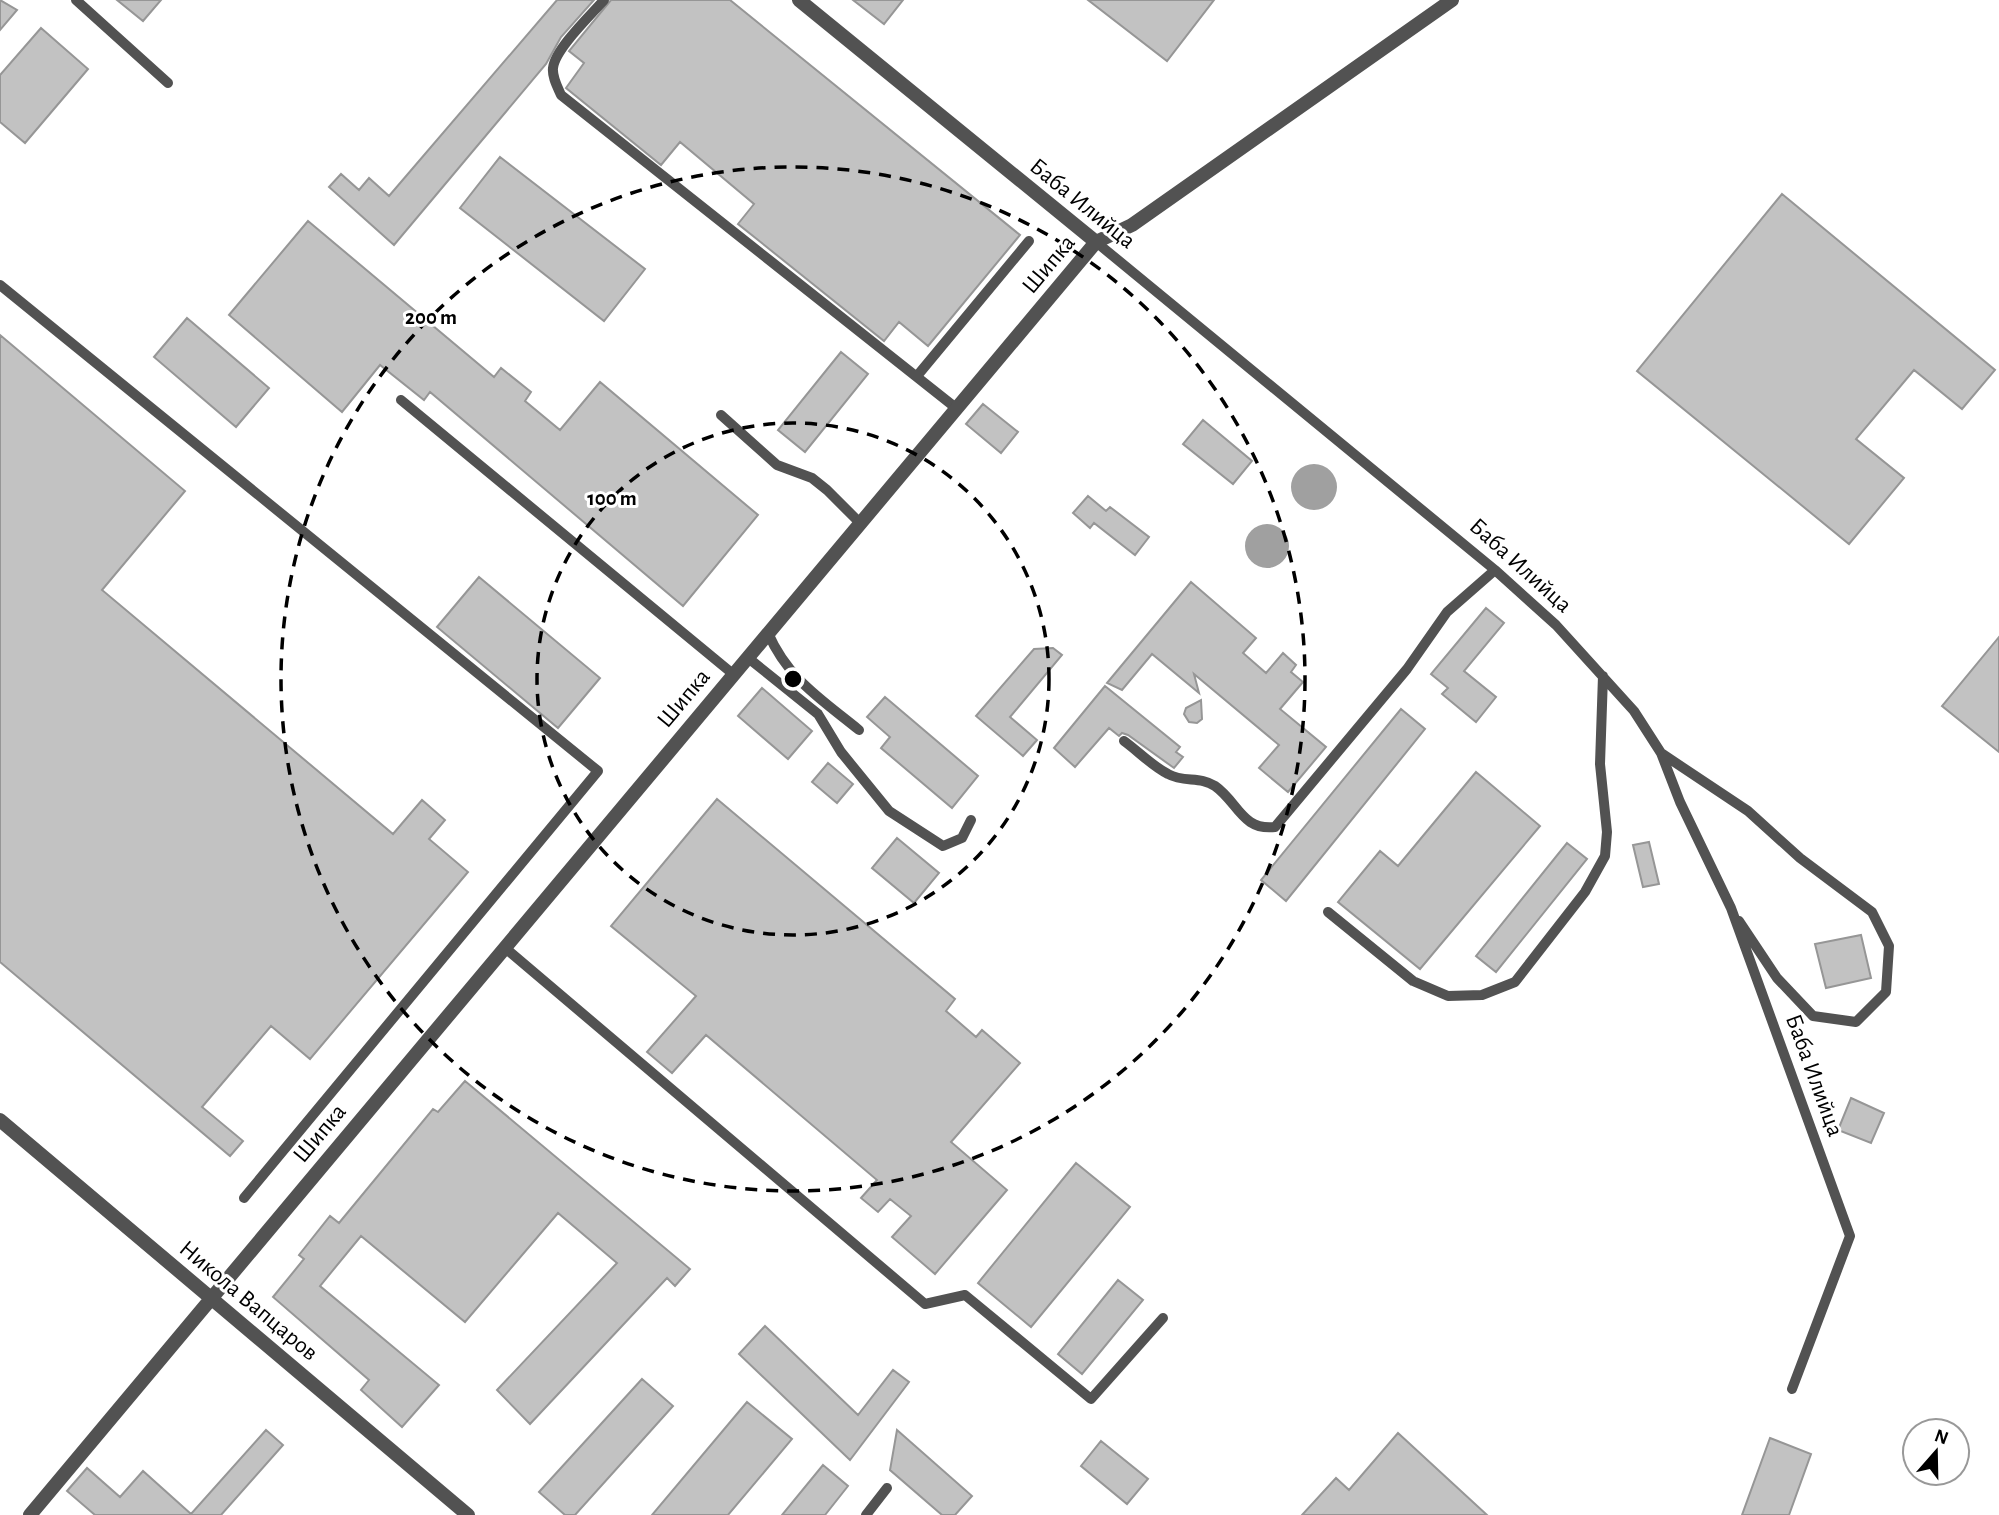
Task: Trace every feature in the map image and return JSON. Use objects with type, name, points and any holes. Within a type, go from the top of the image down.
[{"type":"street","name":"Баба Илийца","points":[[799,0],[1096,242]]},
{"type":"street","name":"Шипка","points":[[30,1515],[1096,242],[1132,225],[1452,0]]},
{"type":"street","name":"Никола Вапцаров","points":[[0,1120],[468,1515]]},
{"type":"lane","points":[[76,0],[168,83]]},
{"type":"lane","points":[[604,0],[557,55],[553,68],[554,82],[561,95],[956,408]]},
{"type":"lane","points":[[917,376],[1029,241]]},
{"type":"lane","name":"Баба Илийца","points":[[1096,242],[1495,570],[1556,625],[1634,710],[1661,753],[1680,802],[1731,908],[1850,1236],[1792,1389]]},
{"type":"lane","points":[[0,285],[598,771],[244,1198]]},
{"type":"lane","points":[[401,400],[733,674]]},
{"type":"lane","points":[[721,415],[777,465],[820,484],[860,523]]},
{"type":"lane","points":[[1124,741],[1169,775],[1184,779],[1201,779],[1217,787],[1251,824],[1264,828],[1275,827],[1407,669],[1447,612],[1495,570]]},
{"type":"lane","points":[[768,633],[779,659],[796,678],[859,730]]},
{"type":"lane","points":[[747,657],[818,714],[841,752],[889,811],[943,846],[962,838],[971,820]]},
{"type":"lane","points":[[1328,912],[1413,981],[1448,996],[1482,995],[1515,982],[1585,892],[1605,856],[1607,832],[1600,764],[1603,676]]},
{"type":"lane","points":[[1661,753],[1748,811],[1800,858],[1872,912],[1889,946],[1886,992],[1856,1022],[1812,1016],[1777,978],[1731,908]]},
{"type":"lane","points":[[504,947],[925,1304],[965,1294],[1091,1399],[1163,1318]]},
{"type":"lane","points":[[866,1515],[887,1488]]},
{"type":"shaded area","points":[[1314,464],[1330,471],[1337,487],[1330,503],[1314,510],[1298,503],[1291,487],[1298,471]]},
{"type":"shaded area","points":[[1267,524],[1283,530],[1289,546],[1283,562],[1267,568],[1251,562],[1245,546],[1251,530]]},
{"type":"building","points":[[0,0],[17,10],[0,30]]},
{"type":"building","points":[[117,0],[161,0],[143,21]]},
{"type":"building","points":[[557,0],[594,0],[561,37],[546,64],[394,245],[329,187],[341,174],[359,190],[369,178],[389,196]]},
{"type":"building","points":[[611,0],[730,0],[1020,235],[928,346],[899,322],[884,341],[738,224],[754,204],[680,142],[661,165],[566,88],[584,63],[569,51]]},
{"type":"building","points":[[853,0],[903,0],[884,24]]},
{"type":"building","points":[[1088,0],[1214,0],[1167,61]]},
{"type":"building","points":[[41,28],[88,69],[25,143],[0,122],[0,75]]},
{"type":"building","points":[[500,157],[645,269],[604,321],[460,208]]},
{"type":"building","points":[[1782,194],[1995,370],[1962,409],[1914,370],[1856,439],[1904,478],[1849,544],[1637,371]]},
{"type":"building","points":[[308,221],[494,377],[501,368],[531,392],[525,401],[560,430],[600,382],[758,515],[683,606],[430,392],[424,400],[380,365],[342,412],[229,315]]},
{"type":"building","points":[[187,318],[269,388],[236,427],[154,357]]},
{"type":"building","points":[[0,335],[185,491],[102,590],[393,834],[422,800],[445,820],[429,839],[468,872],[310,1059],[271,1026],[202,1107],[243,1141],[230,1156],[0,962]]},
{"type":"building","points":[[841,352],[868,374],[805,452],[778,430]]},
{"type":"building","points":[[983,404],[1018,432],[1001,453],[966,424]]},
{"type":"building","points":[[1203,420],[1252,461],[1233,484],[1183,444]]},
{"type":"building","points":[[1088,496],[1106,511],[1110,507],[1149,537],[1135,555],[1094,523],[1090,528],[1073,513]]},
{"type":"building","points":[[479,577],[600,678],[558,728],[437,627]]},
{"type":"building","points":[[1191,582],[1256,638],[1243,653],[1266,673],[1283,653],[1296,665],[1291,672],[1303,682],[1280,709],[1326,747],[1288,792],[1259,768],[1279,745],[1194,674],[1199,693],[1152,654],[1122,690],[1107,683]]},
{"type":"building","points":[[1486,608],[1504,623],[1464,671],[1496,697],[1476,722],[1442,694],[1448,688],[1431,674]]},
{"type":"building","points":[[1999,637],[1999,752],[1942,706]]},
{"type":"building","points":[[1053,648],[1062,655],[1010,717],[1037,740],[1023,756],[976,716],[1034,649]]},
{"type":"building","points":[[1105,686],[1180,747],[1176,752],[1183,757],[1174,768],[1128,735],[1122,733],[1119,736],[1109,728],[1075,767],[1054,748]]},
{"type":"building","points":[[762,688],[812,731],[788,759],[738,716]]},
{"type":"building","points":[[885,697],[978,776],[952,808],[881,748],[890,737],[867,717]]},
{"type":"building","points":[[1201,700],[1202,719],[1197,723],[1189,722],[1184,714],[1186,708]]},
{"type":"building","points":[[1401,709],[1425,729],[1286,901],[1261,880]]},
{"type":"building","points":[[828,763],[853,784],[837,803],[812,782]]},
{"type":"building","points":[[1476,772],[1540,826],[1420,969],[1338,902],[1380,851],[1398,866]]},
{"type":"building","points":[[717,799],[955,999],[946,1011],[976,1037],[982,1030],[1020,1063],[951,1142],[1007,1190],[935,1274],[892,1237],[911,1216],[890,1199],[878,1212],[861,1198],[877,1180],[706,1035],[672,1073],[647,1052],[696,996],[611,926]]},
{"type":"building","points":[[897,838],[939,873],[914,903],[872,868]]},
{"type":"building","points":[[1649,842],[1659,884],[1643,887],[1633,845]]},
{"type":"building","points":[[1567,843],[1587,859],[1496,972],[1476,956]]},
{"type":"building","points":[[1861,935],[1871,978],[1826,988],[1815,944]]},
{"type":"building","points":[[465,1081],[690,1269],[675,1286],[667,1278],[530,1424],[497,1390],[617,1263],[558,1213],[465,1322],[361,1236],[320,1286],[439,1385],[402,1427],[361,1390],[369,1380],[273,1297],[304,1259],[299,1255],[330,1216],[339,1223],[433,1109],[438,1112]]},
{"type":"building","points":[[1851,1098],[1884,1113],[1871,1143],[1838,1130]]},
{"type":"building","points":[[1076,1163],[1130,1207],[1031,1327],[978,1283]]},
{"type":"building","points":[[1118,1280],[1143,1300],[1082,1374],[1058,1354]]},
{"type":"building","points":[[765,1326],[858,1415],[893,1370],[909,1382],[850,1460],[739,1354]]},
{"type":"building","points":[[642,1379],[673,1406],[575,1515],[565,1515],[539,1492]]},
{"type":"building","points":[[747,1402],[792,1439],[728,1515],[652,1515]]},
{"type":"building","points":[[266,1430],[283,1445],[221,1515],[95,1515],[67,1491],[87,1468],[120,1497],[143,1471],[191,1514]]},
{"type":"building","points":[[897,1430],[972,1496],[955,1515],[942,1515],[890,1470]]},
{"type":"building","points":[[1398,1433],[1487,1515],[1302,1515],[1336,1478],[1349,1490]]},
{"type":"building","points":[[1770,1438],[1811,1454],[1789,1515],[1742,1515]]},
{"type":"building","points":[[1101,1441],[1148,1479],[1127,1504],[1081,1466]]},
{"type":"building","points":[[823,1465],[848,1486],[825,1515],[782,1515]]}]
